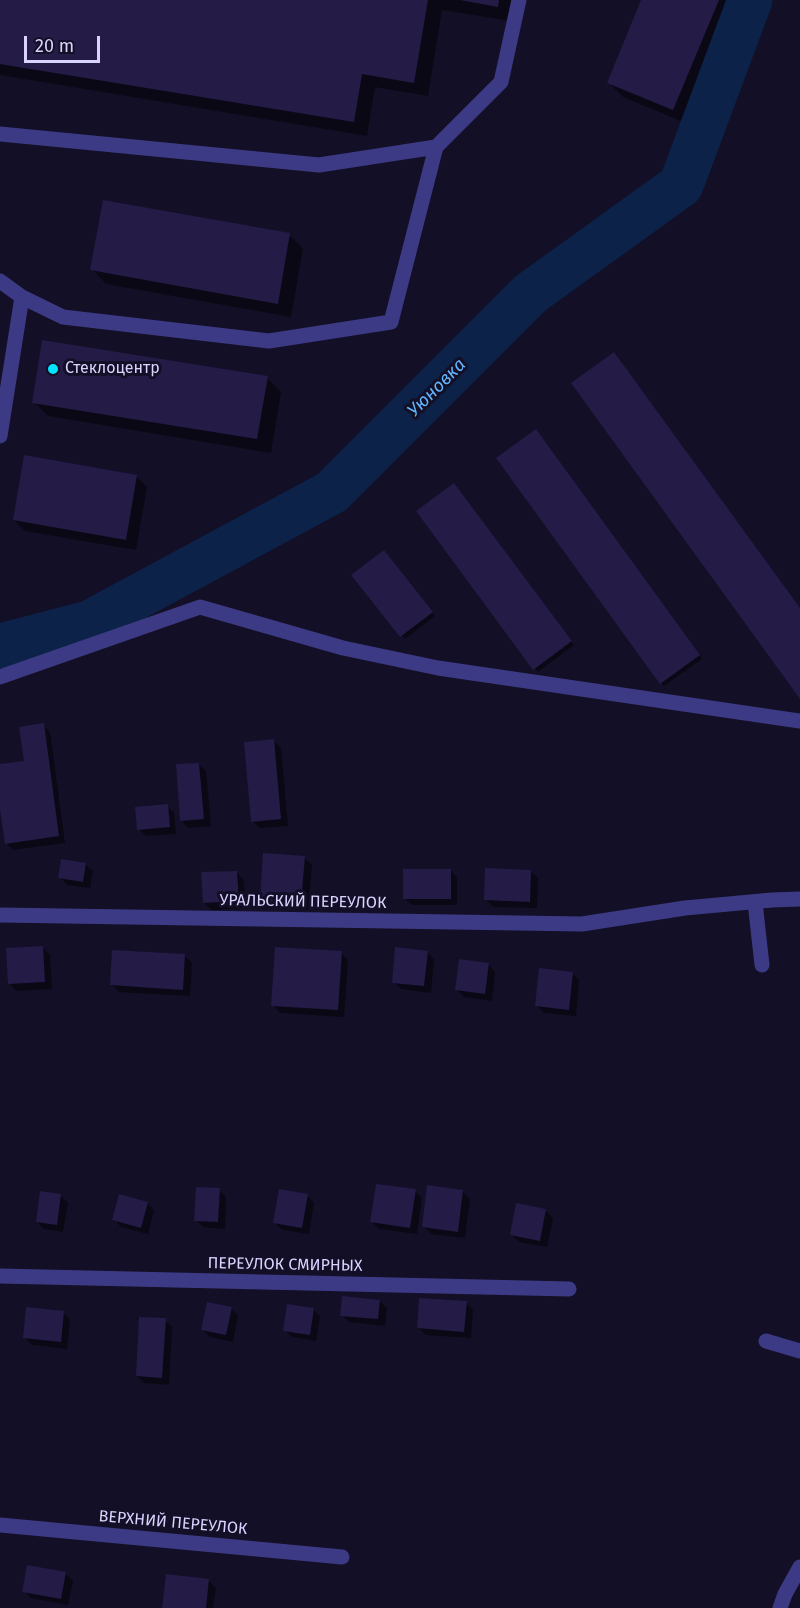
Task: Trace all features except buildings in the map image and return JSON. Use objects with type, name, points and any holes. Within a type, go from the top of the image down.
[{"type":"street","points":[[0,281],[22,297],[63,317],[270,341],[392,322],[436,147],[501,82],[519,0]]},
{"type":"street","points":[[0,134],[319,165],[436,147]]},
{"type":"street","points":[[0,436],[22,297]]},
{"type":"street","points":[[0,677],[200,607],[343,648],[438,668],[800,721]]},
{"type":"street","name":"УРАЛЬСКИЙ ПЕРЕУЛОК","points":[[0,915],[582,924],[685,908],[800,899]]},
{"type":"street","points":[[755,902],[762,965]]},
{"type":"street","name":"ПЕРЕУЛОК СМИРНЫХ","points":[[0,1276],[569,1289]]},
{"type":"street","points":[[766,1341],[800,1351]]},
{"type":"street","name":"ВЕРХНИЙ ПЕРЕУЛОК","points":[[0,1525],[342,1557]]},
{"type":"street","points":[[780,1608],[800,1567]]},
{"type":"waterway","name":"Уюновка","points":[[0,646],[89,623],[332,492],[531,293],[681,185],[750,0]]},
{"type":"place","name":"Стеклоцентр","points":[[53,369]]}]
